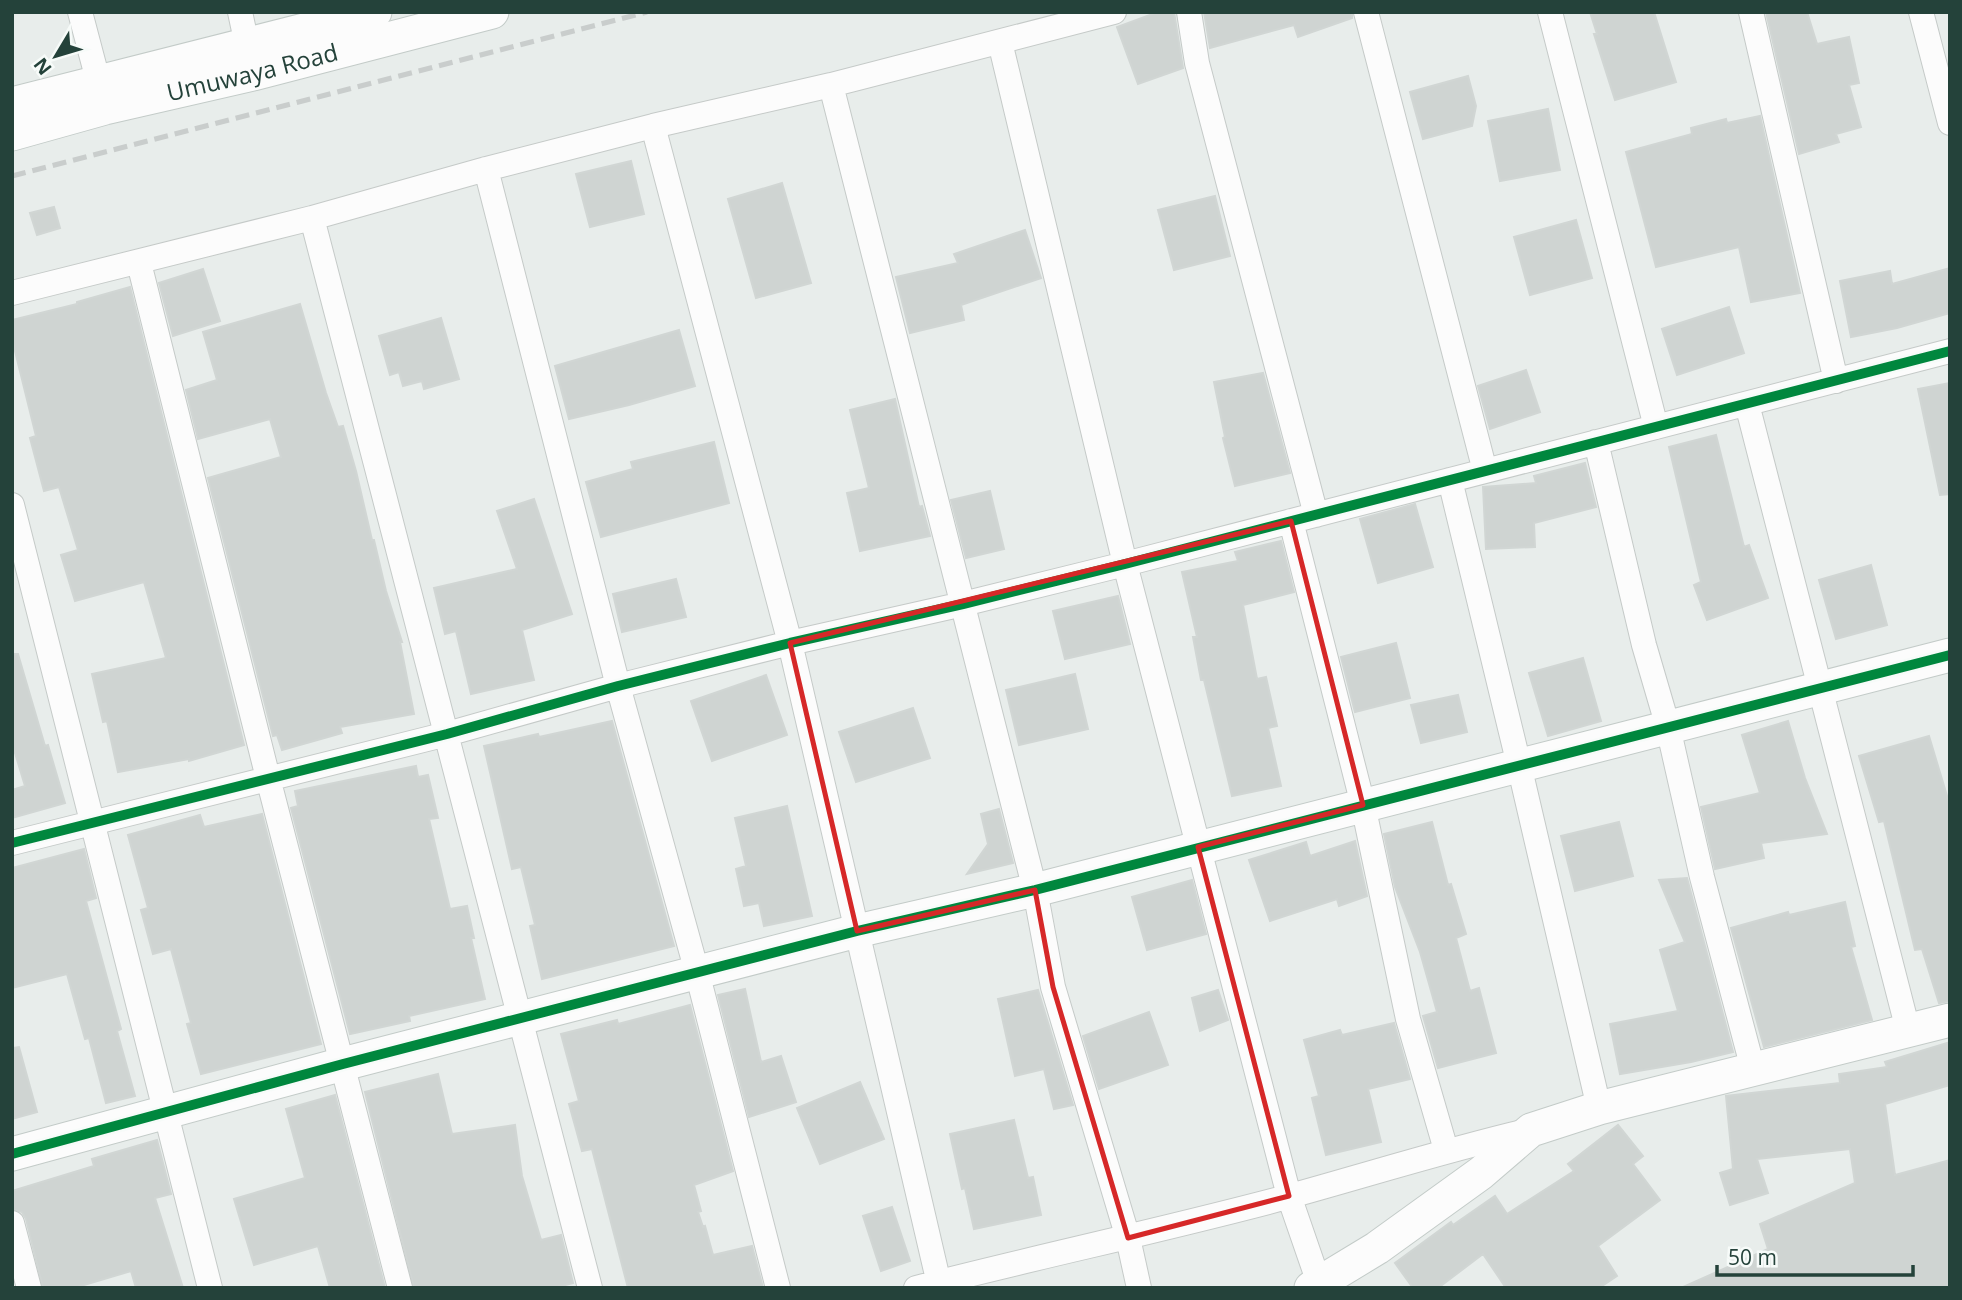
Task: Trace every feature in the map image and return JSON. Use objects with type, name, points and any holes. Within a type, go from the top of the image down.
[{"type":"street","points":[[80,12],[99,84]]},
{"type":"street","points":[[240,12],[247,45]]},
{"type":"street","name":"Umuwaya Road","points":[[12,104],[375,12]]},
{"type":"street","name":"Umuwaya Road","points":[[12,134],[105,108],[253,74],[445,18],[492,12]]},
{"type":"street","points":[[12,293],[312,218],[653,126],[831,85],[1114,12]]},
{"type":"street","points":[[1189,12],[1196,63],[1316,514]]},
{"type":"street","points":[[1366,12],[1485,471]]},
{"type":"street","points":[[1550,12],[1656,427]]},
{"type":"street","points":[[1751,12],[1836,381]]},
{"type":"street","points":[[1922,12],[1950,123]]},
{"type":"street","points":[[1000,42],[1125,564],[1289,1196],[1315,1285],[1377,1248],[1481,1173],[1531,1130]]},
{"type":"street","points":[[831,85],[1035,890],[1053,987],[1128,1238],[1139,1288]]},
{"type":"street","points":[[653,126],[790,643],[857,931],[931,1286],[1289,1196],[1446,1150],[1531,1130],[1599,1108],[1950,1020]]},
{"type":"street","points":[[486,169],[618,686],[697,972],[778,1288]]},
{"type":"street","points":[[312,218],[590,1288]]},
{"type":"street","points":[[139,263],[400,1288]]},
{"type":"street","points":[[12,843],[447,734],[618,686],[1125,564],[1950,351]]},
{"type":"street","points":[[1747,404],[1908,1030]]},
{"type":"street","points":[[1596,443],[1644,645],[1668,727],[1702,877],[1753,1069]]},
{"type":"street","points":[[1450,480],[1520,765],[1599,1108]]},
{"type":"street","points":[[12,505],[210,1288]]},
{"type":"street","points":[[1291,521],[1363,805],[1408,1019],[1446,1150]]},
{"type":"street","points":[[12,1154],[165,1111],[697,972],[857,931],[1035,890],[1950,655]]},
{"type":"street","points":[[12,1223],[29,1288]]},
{"type":"highlighted area","points":[[1291,521],[1363,805],[1198,847],[1289,1196],[1128,1238],[1053,987],[1035,890],[857,931],[790,643]]},
{"type":"building","points":[[1158,12],[1174,12],[1183,68],[1138,84],[1117,27]]},
{"type":"building","points":[[1204,12],[1352,12],[1352,18],[1298,37],[1294,25],[1210,48]]},
{"type":"building","points":[[1590,12],[1654,12],[1676,82],[1615,100],[1594,34],[1597,34]]},
{"type":"building","points":[[1766,12],[1807,12],[1817,44],[1849,37],[1859,83],[1849,85],[1861,127],[1836,134],[1839,142],[1799,154]]},
{"type":"building","points":[[1468,76],[1476,106],[1472,126],[1423,139],[1410,92]]},
{"type":"building","points":[[1548,109],[1560,170],[1500,181],[1488,121]]},
{"type":"building","points":[[1760,116],[1800,293],[1751,302],[1739,247],[1656,267],[1626,152],[1692,134],[1691,128],[1726,119],[1727,123]]},
{"type":"building","points":[[631,161],[644,214],[590,227],[576,174]]},
{"type":"building","points":[[782,183],[811,283],[756,298],[728,199]]},
{"type":"building","points":[[1215,196],[1230,256],[1174,270],[1158,210]]},
{"type":"building","points":[[54,207],[60,228],[37,235],[30,213]]},
{"type":"building","points":[[1576,220],[1592,278],[1530,295],[1514,237]]},
{"type":"building","points":[[1025,230],[1041,278],[961,305],[964,320],[910,333],[896,277],[958,263],[954,254]]},
{"type":"building","points":[[1950,268],[1950,313],[1851,337],[1840,281],[1890,271],[1892,284]]},
{"type":"building","points":[[203,269],[220,321],[173,336],[159,283]]},
{"type":"building","points":[[130,287],[244,745],[189,761],[118,772],[107,721],[103,722],[92,674],[166,658],[144,582],[75,601],[61,555],[78,550],[59,487],[44,491],[30,438],[36,436],[12,339],[12,320]]},
{"type":"building","points":[[300,304],[326,393],[338,427],[343,426],[356,471],[372,540],[402,642],[414,714],[340,727],[342,733],[282,750],[277,735],[273,736],[208,478],[281,457],[270,419],[198,439],[186,390],[217,380],[203,332]]},
{"type":"building","points":[[1729,307],[1744,353],[1677,375],[1662,329]]},
{"type":"building","points":[[441,318],[459,379],[424,389],[422,381],[403,386],[399,372],[390,375],[379,336]]},
{"type":"building","points":[[679,330],[695,386],[569,419],[555,366]]},
{"type":"building","points":[[1526,370],[1540,412],[1490,429],[1478,386]]},
{"type":"building","points":[[1263,373],[1290,473],[1235,486],[1223,438],[1225,437],[1214,382]]},
{"type":"building","points":[[1950,383],[1950,494],[1940,495],[1918,389]]},
{"type":"building","points":[[895,399],[919,507],[922,506],[930,536],[860,551],[847,493],[869,488],[850,410]]},
{"type":"building","points":[[1716,435],[1744,547],[1749,545],[1768,598],[1707,620],[1694,585],[1701,582],[1669,447]]},
{"type":"building","points":[[714,442],[729,503],[601,537],[586,482],[633,469],[631,462]]},
{"type":"building","points":[[1585,463],[1596,507],[1534,523],[1535,547],[1486,549],[1483,487],[1536,483],[1534,476]]},
{"type":"building","points":[[990,491],[1004,549],[966,558],[951,500]]},
{"type":"building","points":[[534,499],[572,614],[522,630],[534,680],[471,694],[456,631],[445,634],[434,588],[517,569],[497,511]]},
{"type":"building","points":[[1415,504],[1433,567],[1378,583],[1360,519]]},
{"type":"building","points":[[1281,541],[1294,592],[1243,605],[1257,679],[1266,677],[1277,726],[1268,728],[1281,786],[1232,796],[1204,680],[1201,680],[1193,637],[1197,637],[1182,572],[1238,561],[1235,552]]},
{"type":"building","points":[[1871,565],[1887,625],[1836,639],[1819,580]]},
{"type":"building","points":[[676,579],[686,617],[622,632],[613,594]]},
{"type":"building","points":[[1118,596],[1130,644],[1065,659],[1053,611]]},
{"type":"building","points":[[1396,643],[1410,698],[1355,712],[1341,657]]},
{"type":"building","points":[[12,654],[18,654],[65,803],[12,818],[12,790],[25,786],[12,743]]},
{"type":"building","points":[[1583,658],[1601,721],[1548,736],[1529,673]]},
{"type":"building","points":[[1075,674],[1088,729],[1019,745],[1006,690]]},
{"type":"building","points":[[766,675],[787,735],[712,761],[691,701]]},
{"type":"building","points":[[1458,695],[1467,732],[1421,743],[1411,705]]},
{"type":"building","points":[[913,708],[930,758],[856,782],[839,732]]},
{"type":"building","points":[[612,721],[674,946],[542,979],[530,926],[535,925],[521,867],[512,869],[484,746]]},
{"type":"building","points":[[1788,721],[1805,778],[1827,834],[1761,843],[1764,858],[1715,869],[1701,807],[1760,793],[1742,735]]},
{"type":"building","points":[[1929,736],[1950,806],[1950,1001],[1939,1003],[1922,949],[1915,950],[1884,821],[1879,822],[1859,756]]},
{"type":"building","points":[[416,766],[418,777],[428,775],[438,818],[429,819],[450,909],[467,906],[474,938],[471,938],[485,999],[409,1016],[410,1021],[350,1034],[291,808],[298,806],[295,791]]},
{"type":"building","points":[[787,806],[812,916],[764,926],[759,903],[744,906],[736,869],[746,866],[735,818]]},
{"type":"building","points":[[999,809],[1013,863],[967,874],[988,844],[981,814]]},
{"type":"building","points":[[262,814],[321,1044],[201,1074],[187,1024],[191,1023],[171,949],[153,954],[141,910],[148,908],[128,835],[200,815],[204,827]]},
{"type":"building","points":[[1432,822],[1448,885],[1451,884],[1466,934],[1456,938],[1470,991],[1479,988],[1496,1053],[1438,1068],[1423,1016],[1437,1012],[1420,952],[1395,887],[1384,834]]},
{"type":"building","points":[[1619,822],[1633,876],[1575,891],[1561,836]]},
{"type":"building","points":[[1355,841],[1367,896],[1339,906],[1337,899],[1270,921],[1249,860],[1306,842],[1310,856]]},
{"type":"building","points":[[84,849],[96,898],[86,901],[121,1029],[117,1031],[135,1096],[106,1103],[89,1038],[85,1039],[67,974],[12,988],[12,868]]},
{"type":"building","points":[[1687,878],[1733,1052],[1620,1074],[1610,1024],[1678,1011],[1660,950],[1685,942],[1659,880]]},
{"type":"building","points":[[1192,880],[1206,934],[1147,950],[1132,897]]},
{"type":"building","points":[[1845,902],[1855,946],[1851,947],[1872,1020],[1764,1047],[1731,928],[1788,912],[1789,915]]},
{"type":"building","points":[[745,989],[761,1062],[781,1056],[796,1102],[749,1117],[718,995]]},
{"type":"building","points":[[1038,990],[1073,1105],[1054,1109],[1044,1069],[1015,1076],[998,999]]},
{"type":"building","points":[[1218,990],[1228,1020],[1200,1031],[1192,998]]},
{"type":"building","points":[[690,1005],[733,1171],[694,1185],[701,1211],[698,1212],[713,1255],[752,1246],[763,1288],[628,1288],[592,1149],[582,1151],[569,1104],[579,1101],[561,1034],[617,1020],[618,1024]]},
{"type":"building","points":[[1149,1012],[1168,1065],[1099,1089],[1083,1036]]},
{"type":"building","points":[[1394,1023],[1410,1079],[1368,1089],[1381,1142],[1326,1155],[1312,1098],[1319,1096],[1304,1040],[1340,1030],[1342,1035]]},
{"type":"building","points":[[1950,1042],[1950,1085],[1885,1104],[1895,1175],[1950,1160],[1950,1288],[1681,1288],[1768,1249],[1760,1224],[1855,1183],[1850,1149],[1757,1159],[1768,1193],[1730,1205],[1720,1173],[1733,1169],[1726,1096],[1840,1083],[1839,1074],[1887,1067],[1885,1062]]},
{"type":"building","points":[[19,1047],[37,1112],[12,1119],[12,1048]]},
{"type":"building","points":[[438,1074],[452,1134],[515,1125],[522,1176],[541,1240],[561,1235],[573,1283],[554,1288],[414,1288],[365,1092]]},
{"type":"building","points":[[860,1082],[884,1139],[820,1164],[797,1108]]},
{"type":"building","points":[[335,1095],[385,1288],[330,1288],[318,1246],[254,1265],[234,1199],[305,1178],[286,1109]]},
{"type":"building","points":[[1014,1120],[1028,1178],[1033,1177],[1041,1215],[974,1229],[950,1134]]},
{"type":"building","points":[[1618,1125],[1643,1156],[1633,1164],[1660,1200],[1598,1246],[1617,1276],[1599,1288],[1506,1288],[1483,1254],[1438,1288],[1413,1288],[1395,1263],[1451,1222],[1453,1225],[1495,1196],[1507,1214],[1574,1171],[1568,1164]]},
{"type":"building","points":[[157,1140],[171,1194],[155,1198],[183,1288],[136,1288],[131,1271],[74,1288],[43,1288],[26,1219],[22,1212],[12,1209],[12,1191],[94,1166],[92,1159]]},
{"type":"building","points":[[892,1207],[910,1261],[881,1271],[863,1216]]},
{"type":"railway","points":[[12,176],[647,12]]},
{"type":"cycle path","points":[[12,843],[447,734],[618,686],[1125,564],[1950,351]]},
{"type":"cycle path","points":[[12,1154],[343,1064],[857,931],[1035,890],[1950,655]]}]
